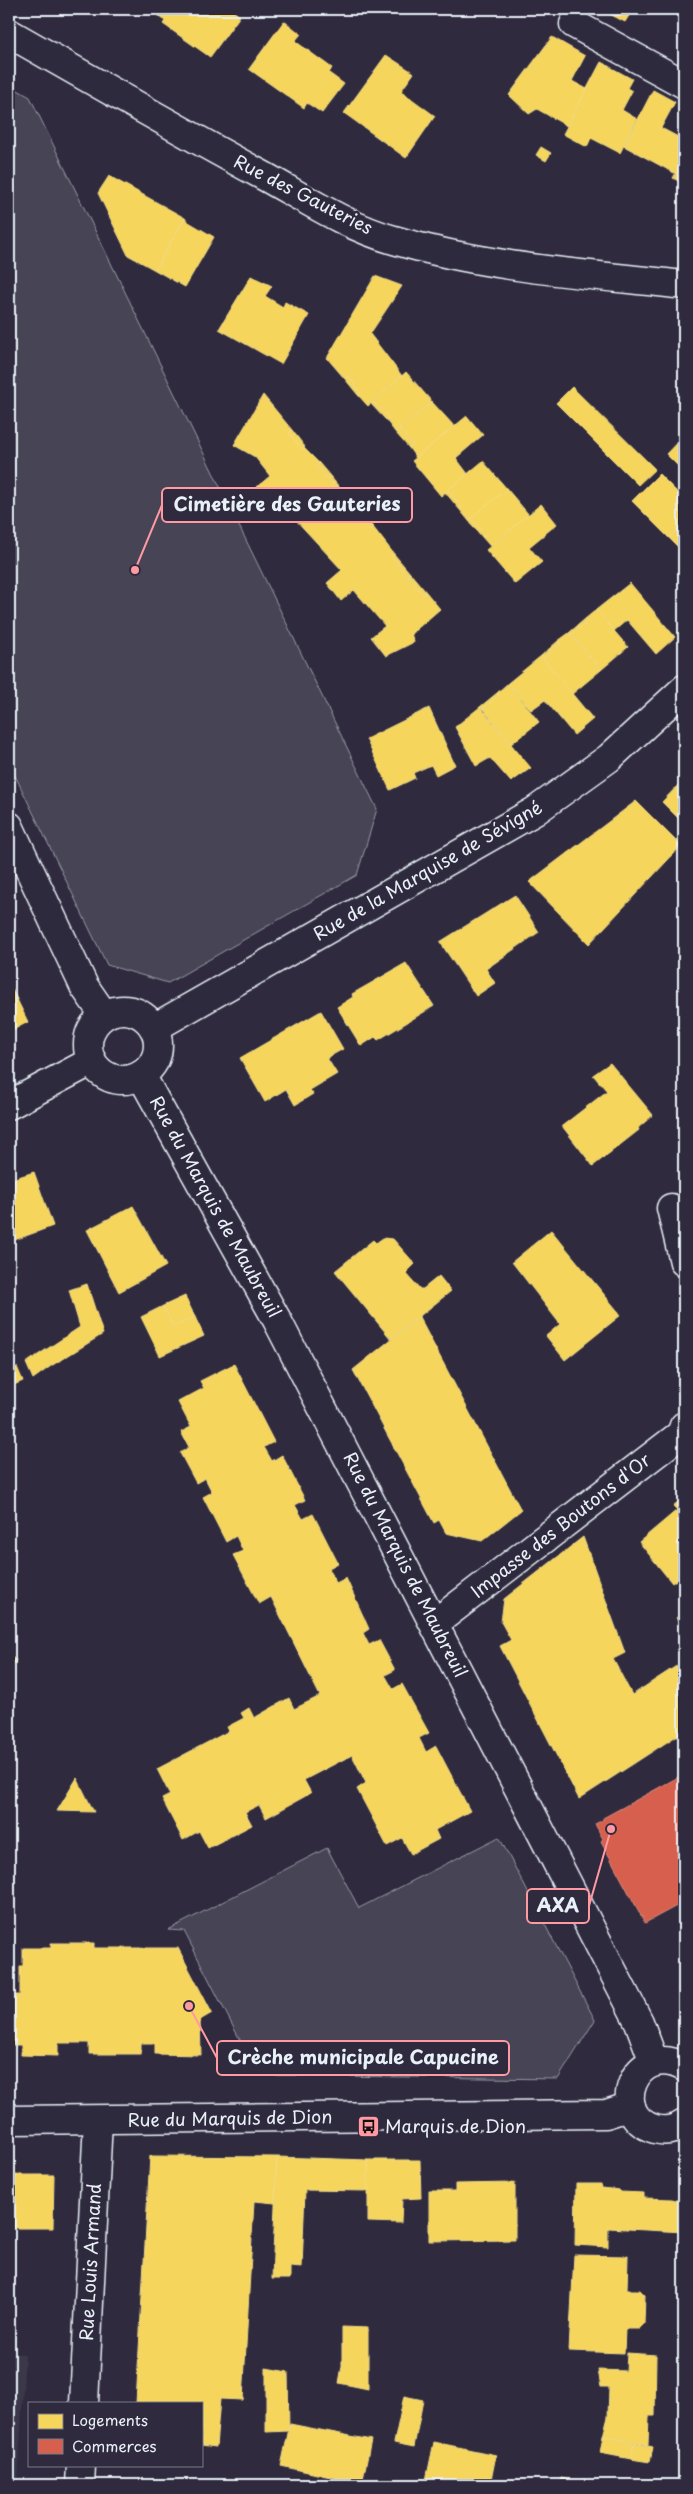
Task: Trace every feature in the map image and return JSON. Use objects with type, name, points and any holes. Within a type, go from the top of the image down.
[{"type":"street","points":[[574,24],[684,84]]},
{"type":"street","name":"Rue des Gauteries","points":[[9,33],[148,113],[349,223],[393,240],[455,255],[530,268],[684,285]]},
{"type":"street","name":"Rue de la Marquise de Sévigné","points":[[154,1028],[535,811],[609,758],[684,689]]},
{"type":"street","points":[[9,826],[84,986],[104,1015]]},
{"type":"street","points":[[115,1011],[132,1011],[147,1019],[154,1028],[158,1048],[155,1059],[141,1075],[130,1079],[108,1077],[98,1070],[92,1061],[88,1041],[90,1031],[104,1015],[115,1011]]},
{"type":"street","points":[[9,1105],[92,1061]]},
{"type":"street","name":"Rue du Marquis de Maubreuil","points":[[141,1075],[277,1320],[435,1623],[639,2022],[654,2062]]},
{"type":"street","points":[[671,1208],[684,1262]]},
{"type":"street","name":"Impasse des Boutons d'Or","points":[[435,1623],[681,1434],[684,1426]]},
{"type":"street","points":[[684,2067],[665,2060],[654,2062],[644,2067],[631,2084],[629,2095],[631,2106],[639,2119],[651,2128],[672,2130],[684,2124]]},
{"type":"street","name":"Rue du Marquis de Dion","points":[[9,2120],[606,2114],[631,2106]]},
{"type":"street","name":"Rue Louis Armand","points":[[84,2402],[98,2120]]},
{"type":"street","points":[[80,2485],[81,2466]]},
{"type":"shaded area","points":[[9,85],[30,97],[377,809],[357,875],[168,983],[107,965],[9,763]]},
{"type":"shaded area","points":[[499,1837],[595,2020],[558,2079],[258,2075],[184,1931],[168,1930],[327,1848],[359,1908]]},
{"type":"shaded area","points":[[9,2353],[25,2354],[18,2485],[9,2485]]},
{"type":"building: Logements","points":[[151,9],[230,9],[240,16],[210,57],[163,24],[165,21]]},
{"type":"building: Logements","points":[[600,9],[633,9],[625,22]]},
{"type":"building: Logements","points":[[284,21],[301,34],[295,41],[332,68],[329,73],[344,84],[322,113],[307,103],[304,108],[249,69]]},
{"type":"building: Logements","points":[[552,37],[585,56],[572,81],[587,89],[567,126],[537,109],[529,114],[509,95]]},
{"type":"building: Logements","points":[[386,55],[414,73],[401,91],[435,116],[406,158],[344,113]]},
{"type":"building: Logements","points":[[601,62],[632,79],[627,88],[632,91],[622,110],[637,119],[620,153],[591,138],[587,147],[563,134]]},
{"type":"building: Logements","points":[[653,90],[675,102],[661,128],[684,140],[684,158],[676,174],[624,146]]},
{"type":"building: Logements","points":[[541,147],[551,153],[546,161],[536,155]]},
{"type":"building: Logements","points":[[684,158],[684,184],[673,178]]},
{"type":"building: Logements","points":[[109,176],[185,218],[155,270],[128,255],[98,193]]},
{"type":"building: Logements","points":[[185,218],[214,237],[185,287],[155,270]]},
{"type":"building: Logements","points":[[251,276],[272,286],[265,296],[283,307],[285,302],[309,315],[281,364],[219,329]]},
{"type":"building: Logements","points":[[375,276],[402,286],[370,334],[402,376],[368,406],[358,395],[361,393],[348,376],[345,379],[327,358]]},
{"type":"building: Logements","points":[[406,372],[432,402],[395,432],[386,420],[389,417],[373,402]]},
{"type":"building: Logements","points":[[348,376],[361,393],[358,395],[345,379]]},
{"type":"building: Logements","points":[[572,387],[655,469],[638,485],[556,403]]},
{"type":"building: Logements","points":[[263,395],[292,430],[289,433],[319,463],[316,465],[346,501],[349,499],[358,510],[355,512],[370,530],[373,527],[394,554],[392,557],[423,595],[426,592],[440,609],[411,634],[414,642],[386,656],[371,637],[385,626],[354,590],[341,601],[327,583],[342,570],[293,517],[291,519],[279,499],[265,509],[251,492],[270,476],[255,457],[234,445]]},
{"type":"building: Logements","points":[[373,402],[389,417],[386,420],[371,404]]},
{"type":"building: Logements","points":[[432,402],[455,427],[416,458],[409,448],[413,445],[399,429]]},
{"type":"building: Logements","points":[[467,416],[483,435],[456,458],[468,474],[441,496],[412,461]]},
{"type":"building: Logements","points":[[399,429],[413,445],[409,448],[395,432]]},
{"type":"building: Logements","points":[[292,430],[305,447],[302,449],[289,433]]},
{"type":"building: Logements","points":[[684,435],[684,472],[666,454]]},
{"type":"building: Logements","points":[[483,461],[507,489],[469,521],[460,510],[462,507],[448,490]]},
{"type":"building: Logements","points":[[319,463],[335,482],[332,484],[316,465]]},
{"type":"building: Logements","points":[[659,474],[684,499],[684,522],[669,538],[632,501]]},
{"type":"building: Logements","points":[[335,482],[349,499],[346,501],[332,484]]},
{"type":"building: Logements","points":[[507,489],[529,515],[490,546],[482,537],[485,535],[471,518]]},
{"type":"building: Logements","points":[[448,490],[462,507],[460,510],[445,492]]},
{"type":"building: Logements","points":[[541,504],[557,524],[529,547],[542,562],[515,584],[486,550]]},
{"type":"building: Logements","points":[[358,510],[373,527],[370,530],[355,512]]},
{"type":"building: Logements","points":[[471,518],[485,535],[482,537],[469,521]]},
{"type":"building: Logements","points":[[684,522],[684,553],[669,538]]},
{"type":"building: Logements","points":[[394,554],[410,573],[408,576],[392,557]]},
{"type":"building: Logements","points":[[410,573],[426,592],[423,595],[408,576]]},
{"type":"building: Logements","points":[[630,583],[675,637],[656,654],[627,620],[614,631],[596,610]]},
{"type":"building: Logements","points":[[596,610],[628,647],[601,670],[571,635],[588,622],[585,619]]},
{"type":"building: Logements","points":[[585,619],[588,622],[571,635],[569,633]]},
{"type":"building: Logements","points":[[569,633],[601,670],[572,694],[543,659],[561,644],[558,641]]},
{"type":"building: Logements","points":[[558,641],[561,644],[543,659],[541,656]]},
{"type":"building: Logements","points":[[541,656],[593,719],[574,735],[545,700],[531,710],[508,683]]},
{"type":"building: Logements","points":[[508,683],[539,722],[511,744],[483,709],[499,695],[497,693]]},
{"type":"building: Logements","points":[[497,693],[499,695],[483,709],[480,707]]},
{"type":"building: Logements","points":[[480,707],[531,768],[511,782],[490,758],[476,766],[455,727]]},
{"type":"building: Logements","points":[[429,708],[455,765],[436,775],[431,765],[413,773],[415,778],[390,790],[366,739]]},
{"type":"building: Logements","points":[[684,779],[684,824],[662,802]]},
{"type":"building: Logements","points":[[636,801],[681,846],[589,944],[529,882]]},
{"type":"building: Logements","points":[[515,895],[539,932],[486,969],[495,983],[476,996],[440,942]]},
{"type":"building: Logements","points":[[406,963],[434,1006],[378,1040],[375,1037],[361,1046],[337,1007],[353,997],[352,994]]},
{"type":"building: Logements","points":[[9,983],[28,1022],[9,1032]]},
{"type":"building: Logements","points":[[321,1011],[343,1049],[327,1058],[337,1074],[310,1090],[313,1094],[295,1105],[286,1089],[265,1102],[240,1058]]},
{"type":"building: Logements","points":[[610,1063],[653,1115],[638,1128],[639,1130],[593,1166],[562,1126],[607,1091],[593,1075]]},
{"type":"building: Logements","points":[[34,1172],[53,1226],[9,1242],[9,1180]]},
{"type":"building: Logements","points":[[133,1206],[166,1266],[119,1292],[87,1230]]},
{"type":"building: Logements","points":[[551,1230],[621,1315],[565,1360],[546,1336],[560,1324],[512,1262]]},
{"type":"building: Logements","points":[[383,1238],[393,1239],[415,1264],[406,1273],[420,1289],[423,1289],[439,1276],[451,1291],[391,1339],[335,1271],[373,1240],[376,1243]]},
{"type":"building: Logements","points":[[87,1284],[103,1334],[33,1379],[26,1363],[80,1327],[69,1290]]},
{"type":"building: Logements","points":[[185,1296],[195,1317],[173,1327],[163,1306]]},
{"type":"building: Logements","points":[[163,1306],[173,1327],[195,1317],[204,1336],[160,1356],[141,1317]]},
{"type":"building: Logements","points":[[419,1317],[521,1510],[482,1541],[446,1533],[439,1520],[434,1523],[353,1370]]},
{"type":"building: Logements","points":[[234,1364],[274,1442],[264,1447],[272,1461],[282,1455],[305,1500],[295,1505],[303,1519],[313,1514],[338,1563],[329,1568],[336,1583],[346,1578],[369,1629],[363,1633],[369,1645],[379,1640],[395,1670],[385,1675],[393,1689],[402,1684],[429,1733],[419,1738],[426,1752],[436,1746],[470,1811],[435,1830],[439,1839],[411,1854],[402,1838],[387,1846],[357,1789],[366,1783],[352,1755],[304,1780],[311,1793],[266,1818],[259,1805],[245,1812],[252,1825],[208,1848],[199,1831],[183,1840],[162,1799],[170,1795],[157,1769],[229,1731],[227,1727],[244,1718],[241,1713],[249,1708],[254,1718],[289,1698],[294,1709],[320,1696],[271,1597],[259,1604],[233,1555],[243,1551],[236,1536],[226,1542],[203,1497],[212,1492],[205,1478],[196,1483],[180,1453],[189,1447],[181,1432],[191,1427],[178,1402],[204,1388],[200,1381]]},
{"type":"building: Logements","points":[[17,1367],[23,1381],[9,1387],[9,1370]]},
{"type":"building: Logements","points":[[684,1497],[684,1574],[672,1583],[639,1542],[677,1510],[673,1506]]},
{"type":"building: Logements","points":[[583,1537],[625,1653],[613,1659],[632,1695],[684,1661],[684,1731],[579,1799],[500,1646],[511,1640],[501,1622],[504,1599]]},
{"type":"building: Logements","points":[[684,1612],[684,1628],[676,1618]]},
{"type":"building: Logements","points":[[9,1655],[16,1660],[9,1671]]},
{"type":"building: Logements","points":[[77,1778],[94,1812],[57,1811]]},
{"type":"building: Logements","points":[[51,1943],[94,1943],[94,1948],[178,1948],[212,2013],[200,2020],[201,2055],[155,2054],[155,2043],[141,2043],[141,2054],[89,2054],[89,2043],[58,2043],[58,2056],[21,2055],[21,2045],[9,2045],[9,1995],[20,1995],[20,1966],[23,1966],[23,1948],[51,1948]]},
{"type":"building: Logements","points":[[150,2156],[277,2157],[275,2203],[254,2201],[243,2400],[220,2399],[216,2447],[202,2445],[202,2402],[136,2402]]},
{"type":"building: Logements","points":[[277,2157],[368,2160],[369,2191],[305,2190],[302,2268],[290,2267],[290,2279],[272,2279]]},
{"type":"building: Logements","points":[[368,2160],[420,2160],[421,2198],[402,2199],[401,2223],[368,2222]]},
{"type":"building: Logements","points":[[9,2175],[54,2175],[53,2228],[9,2228]]},
{"type":"building: Logements","points":[[515,2183],[515,2240],[429,2241],[429,2191],[455,2191],[455,2184]]},
{"type":"building: Logements","points":[[576,2184],[601,2184],[602,2188],[619,2190],[620,2192],[644,2193],[644,2198],[672,2199],[684,2202],[684,2232],[608,2228],[608,2247],[575,2245]]},
{"type":"building: Logements","points":[[574,2255],[628,2256],[627,2290],[640,2290],[645,2295],[644,2324],[639,2329],[625,2329],[624,2353],[569,2351]]},
{"type":"building: Logements","points":[[342,2327],[368,2328],[368,2389],[339,2383],[342,2366]]},
{"type":"building: Logements","points":[[627,2353],[656,2355],[655,2416],[649,2416],[648,2445],[603,2436],[608,2417],[609,2387],[601,2387],[598,2370],[626,2371]]},
{"type":"building: Logements","points":[[266,2368],[288,2372],[289,2431],[266,2432]]},
{"type":"building: Logements","points":[[404,2396],[423,2400],[414,2447],[394,2443]]},
{"type":"building: Logements","points":[[290,2424],[371,2440],[362,2484],[281,2466]]},
{"type":"building: Logements","points":[[603,2436],[634,2443],[631,2459],[600,2453]]},
{"type":"building: Logements","points":[[434,2442],[496,2455],[490,2485],[425,2485]]},
{"type":"building: Logements","points":[[634,2443],[653,2447],[650,2462],[631,2459]]},
{"type":"building: Logements","points":[[561,2478],[595,2485],[559,2485]]},
{"type":"building: Logements","points":[[645,2480],[667,2485],[644,2485]]},
{"type":"building: Commerces","points":[[684,1774],[684,1902],[645,1923],[601,1841],[603,1839],[595,1824]]},
{"type":"place","name":"Cimetière des Gauteries","points":[[135,570]]},
{"type":"place","name":"AXA","points":[[611,1829]]},
{"type":"place","name":"Crèche municipale Capucine","points":[[189,2006]]},
{"type":"place","name":"Marquis de Dion","points":[[369,2127]]}]
